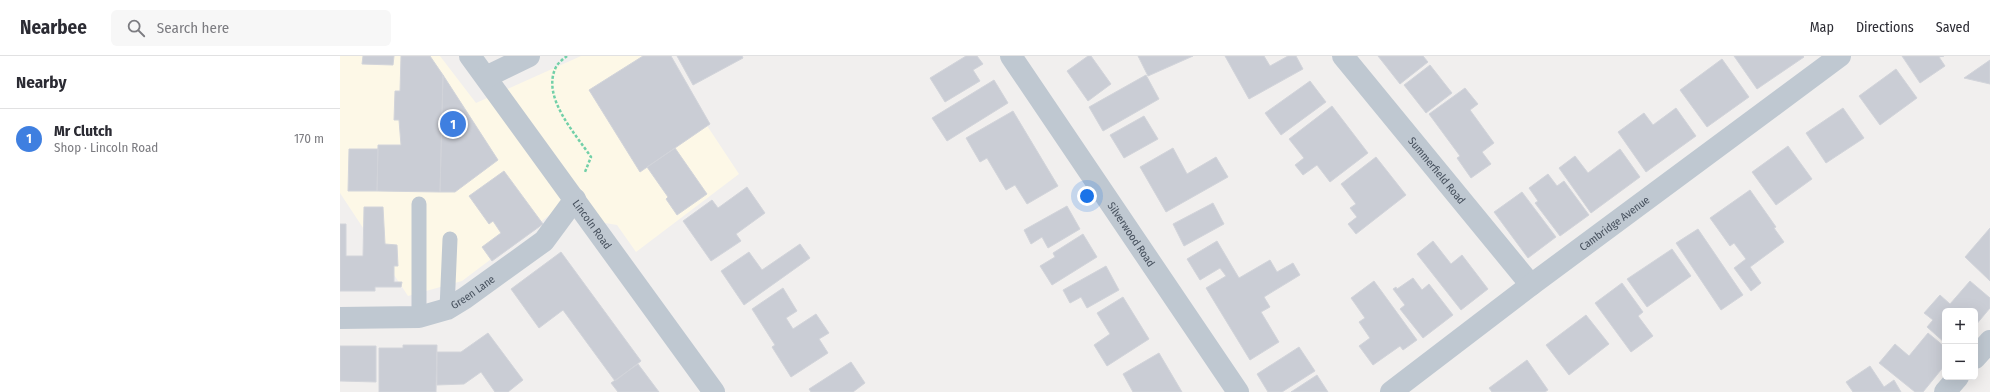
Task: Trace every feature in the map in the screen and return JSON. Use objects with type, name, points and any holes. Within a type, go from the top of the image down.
[{"type":"street","name":"Lincoln Road","points":[[470,56],[714,392]]},
{"type":"street","points":[[486,77],[529,56]]},
{"type":"street","name":"Silverwood Road","points":[[1012,56],[1238,392]]},
{"type":"street","name":"Summerfield Road","points":[[1343,56],[1531,285]]},
{"type":"street","name":"Cambridge Avenue","points":[[1391,392],[1531,285],[1840,56]]},
{"type":"street","name":"Green Lane","points":[[340,318],[419,317],[447,309],[465,298],[544,241],[575,199]]},
{"type":"street","points":[[1978,355],[1990,341]]},
{"type":"street","points":[[1945,392],[1955,380]]},
{"type":"lane","points":[[419,204],[419,317]]},
{"type":"lane","points":[[447,309],[450,239]]},
{"type":"path","points":[[567,56],[556,66],[552,92],[555,103],[591,157],[575,199]]},
{"type":"shaded area","points":[[340,56],[440,56],[476,103],[581,56],[661,56],[739,174],[636,252],[617,225],[551,214],[462,281],[408,296],[340,193]]},
{"type":"building","points":[[363,56],[394,56],[393,65],[362,64]]},
{"type":"building","points":[[401,56],[430,56],[443,75],[440,192],[377,191],[378,145],[401,145],[399,120],[394,120],[395,91],[400,91]]},
{"type":"building","points":[[643,56],[671,56],[710,124],[640,172],[589,90]]},
{"type":"building","points":[[677,56],[742,56],[743,58],[693,85]]},
{"type":"building","points":[[966,56],[977,56],[983,64],[973,70],[980,81],[945,102],[930,78]]},
{"type":"building","points":[[1088,56],[1091,56],[1111,84],[1088,101],[1067,71]]},
{"type":"building","points":[[1138,56],[1193,56],[1148,76]]},
{"type":"building","points":[[1225,56],[1264,56],[1270,66],[1288,56],[1296,56],[1303,69],[1249,99]]},
{"type":"building","points":[[1378,56],[1423,56],[1428,62],[1400,84]]},
{"type":"building","points":[[1734,56],[1803,56],[1804,57],[1757,89]]},
{"type":"building","points":[[1902,56],[1944,56],[1939,57],[1945,66],[1920,83]]},
{"type":"building","points":[[1722,59],[1749,97],[1707,127],[1680,90]]},
{"type":"building","points":[[1990,60],[1990,84],[1964,78]]},
{"type":"building","points":[[1430,65],[1452,93],[1426,113],[1404,85]]},
{"type":"building","points":[[1896,69],[1917,98],[1880,125],[1859,96]]},
{"type":"building","points":[[443,75],[498,160],[455,192],[440,192]]},
{"type":"building","points":[[1146,75],[1159,99],[1103,131],[1089,107]]},
{"type":"building","points":[[994,80],[1008,103],[947,141],[932,118]]},
{"type":"building","points":[[1310,81],[1326,102],[1281,135],[1265,113]]},
{"type":"building","points":[[1465,88],[1478,104],[1470,110],[1494,143],[1482,152],[1491,164],[1471,178],[1457,158],[1460,156],[1429,114]]},
{"type":"building","points":[[1332,106],[1368,153],[1330,182],[1317,165],[1303,175],[1295,165],[1304,158],[1289,139]]},
{"type":"building","points":[[1676,108],[1696,136],[1646,172],[1618,132],[1644,113],[1653,125]]},
{"type":"building","points":[[1843,108],[1864,138],[1826,163],[1806,133]]},
{"type":"building","points":[[1013,111],[1058,186],[1027,204],[1015,185],[1006,190],[987,158],[980,162],[966,138]]},
{"type":"building","points":[[1144,116],[1158,139],[1124,158],[1110,135]]},
{"type":"building","points":[[1788,146],[1812,179],[1776,205],[1752,172]]},
{"type":"building","points":[[675,148],[707,194],[677,215],[666,199],[668,197],[647,167]]},
{"type":"building","points":[[1173,148],[1187,174],[1216,157],[1228,177],[1166,212],[1140,167]]},
{"type":"building","points":[[349,149],[378,149],[377,191],[348,191]]},
{"type":"building","points":[[1620,149],[1640,177],[1591,213],[1559,168],[1575,156],[1588,173]]},
{"type":"building","points":[[1376,157],[1406,195],[1356,234],[1348,224],[1357,217],[1350,208],[1356,204],[1341,184]]},
{"type":"building","points":[[504,171],[543,224],[492,261],[482,247],[501,233],[493,221],[489,224],[469,196]]},
{"type":"building","points":[[1548,174],[1557,186],[1564,181],[1589,215],[1560,236],[1535,203],[1538,201],[1529,188]]},
{"type":"building","points":[[747,187],[765,213],[736,234],[741,241],[711,261],[683,221],[712,200],[718,208]]},
{"type":"building","points":[[1750,190],[1776,227],[1774,228],[1784,242],[1750,267],[1761,283],[1751,291],[1734,268],[1746,259],[1734,243],[1730,246],[1710,218]]},
{"type":"building","points":[[1522,192],[1556,237],[1528,258],[1494,212]]},
{"type":"building","points":[[1213,203],[1224,224],[1184,246],[1173,224]]},
{"type":"building","points":[[1067,206],[1080,229],[1048,248],[1042,237],[1031,244],[1024,230]]},
{"type":"building","points":[[364,207],[383,207],[385,244],[397,245],[398,266],[394,266],[394,282],[402,282],[401,287],[375,287],[375,291],[340,291],[340,224],[346,224],[346,256],[363,256]]},
{"type":"building","points":[[1990,228],[1990,281],[1965,257]]},
{"type":"building","points":[[1698,229],[1743,295],[1721,310],[1676,243]]},
{"type":"building","points":[[1083,234],[1097,257],[1052,285],[1040,266],[1055,257],[1053,253]]},
{"type":"building","points":[[1217,241],[1239,278],[1270,260],[1277,272],[1293,263],[1300,275],[1264,297],[1270,307],[1261,312],[1279,342],[1250,360],[1206,288],[1226,276],[1220,268],[1200,280],[1187,259]]},
{"type":"building","points":[[1433,241],[1451,264],[1462,255],[1488,289],[1461,310],[1417,254]]},
{"type":"building","points":[[800,244],[810,258],[744,305],[721,271],[749,252],[762,270]]},
{"type":"building","points":[[1672,249],[1691,276],[1647,307],[1627,279]]},
{"type":"building","points":[[561,252],[641,361],[615,381],[563,310],[539,328],[511,289]]},
{"type":"building","points":[[1106,266],[1119,290],[1087,308],[1081,297],[1070,303],[1063,290]]},
{"type":"building","points":[[1413,278],[1422,290],[1429,284],[1453,315],[1423,338],[1400,309],[1405,305],[1393,289],[1396,287],[1397,289]]},
{"type":"building","points":[[1374,281],[1417,340],[1403,350],[1400,346],[1373,365],[1359,346],[1370,338],[1359,322],[1365,318],[1351,298]]},
{"type":"building","points":[[1970,281],[1990,298],[1990,308],[1978,322],[1978,308],[1942,308],[1942,340],[1927,327],[1933,320],[1924,313],[1940,295],[1950,304]]},
{"type":"building","points":[[1622,283],[1643,312],[1638,316],[1653,336],[1631,352],[1595,303]]},
{"type":"building","points":[[783,288],[797,311],[786,318],[793,329],[816,314],[829,333],[819,339],[828,353],[791,377],[772,347],[775,345],[752,309]]},
{"type":"building","points":[[1123,297],[1149,339],[1107,366],[1094,345],[1110,334],[1097,313]]},
{"type":"building","points":[[1586,315],[1609,344],[1569,375],[1546,345]]},
{"type":"building","points":[[488,333],[523,380],[508,392],[495,392],[481,372],[464,384],[437,385],[437,352],[461,352]]},
{"type":"building","points":[[1928,333],[1942,345],[1942,369],[1923,392],[1915,392],[1879,363],[1895,344],[1909,356]]},
{"type":"building","points":[[403,345],[437,345],[436,392],[379,392],[379,348],[403,348]]},
{"type":"building","points":[[340,346],[376,346],[376,382],[340,381]]},
{"type":"building","points":[[1299,347],[1315,371],[1282,392],[1268,392],[1257,374]]},
{"type":"building","points":[[1159,353],[1182,392],[1133,392],[1123,374]]},
{"type":"building","points":[[1527,360],[1548,390],[1545,392],[1492,392],[1489,388]]},
{"type":"building","points":[[851,362],[865,383],[853,392],[811,392],[809,389]]},
{"type":"building","points":[[638,364],[659,392],[618,392],[611,383]]},
{"type":"building","points":[[1870,366],[1884,387],[1894,380],[1901,392],[1853,392],[1846,382]]},
{"type":"building","points":[[1317,375],[1328,392],[1291,392]]},
{"type":"place","name":"Mr Clutch","points":[[453,124]]}]
